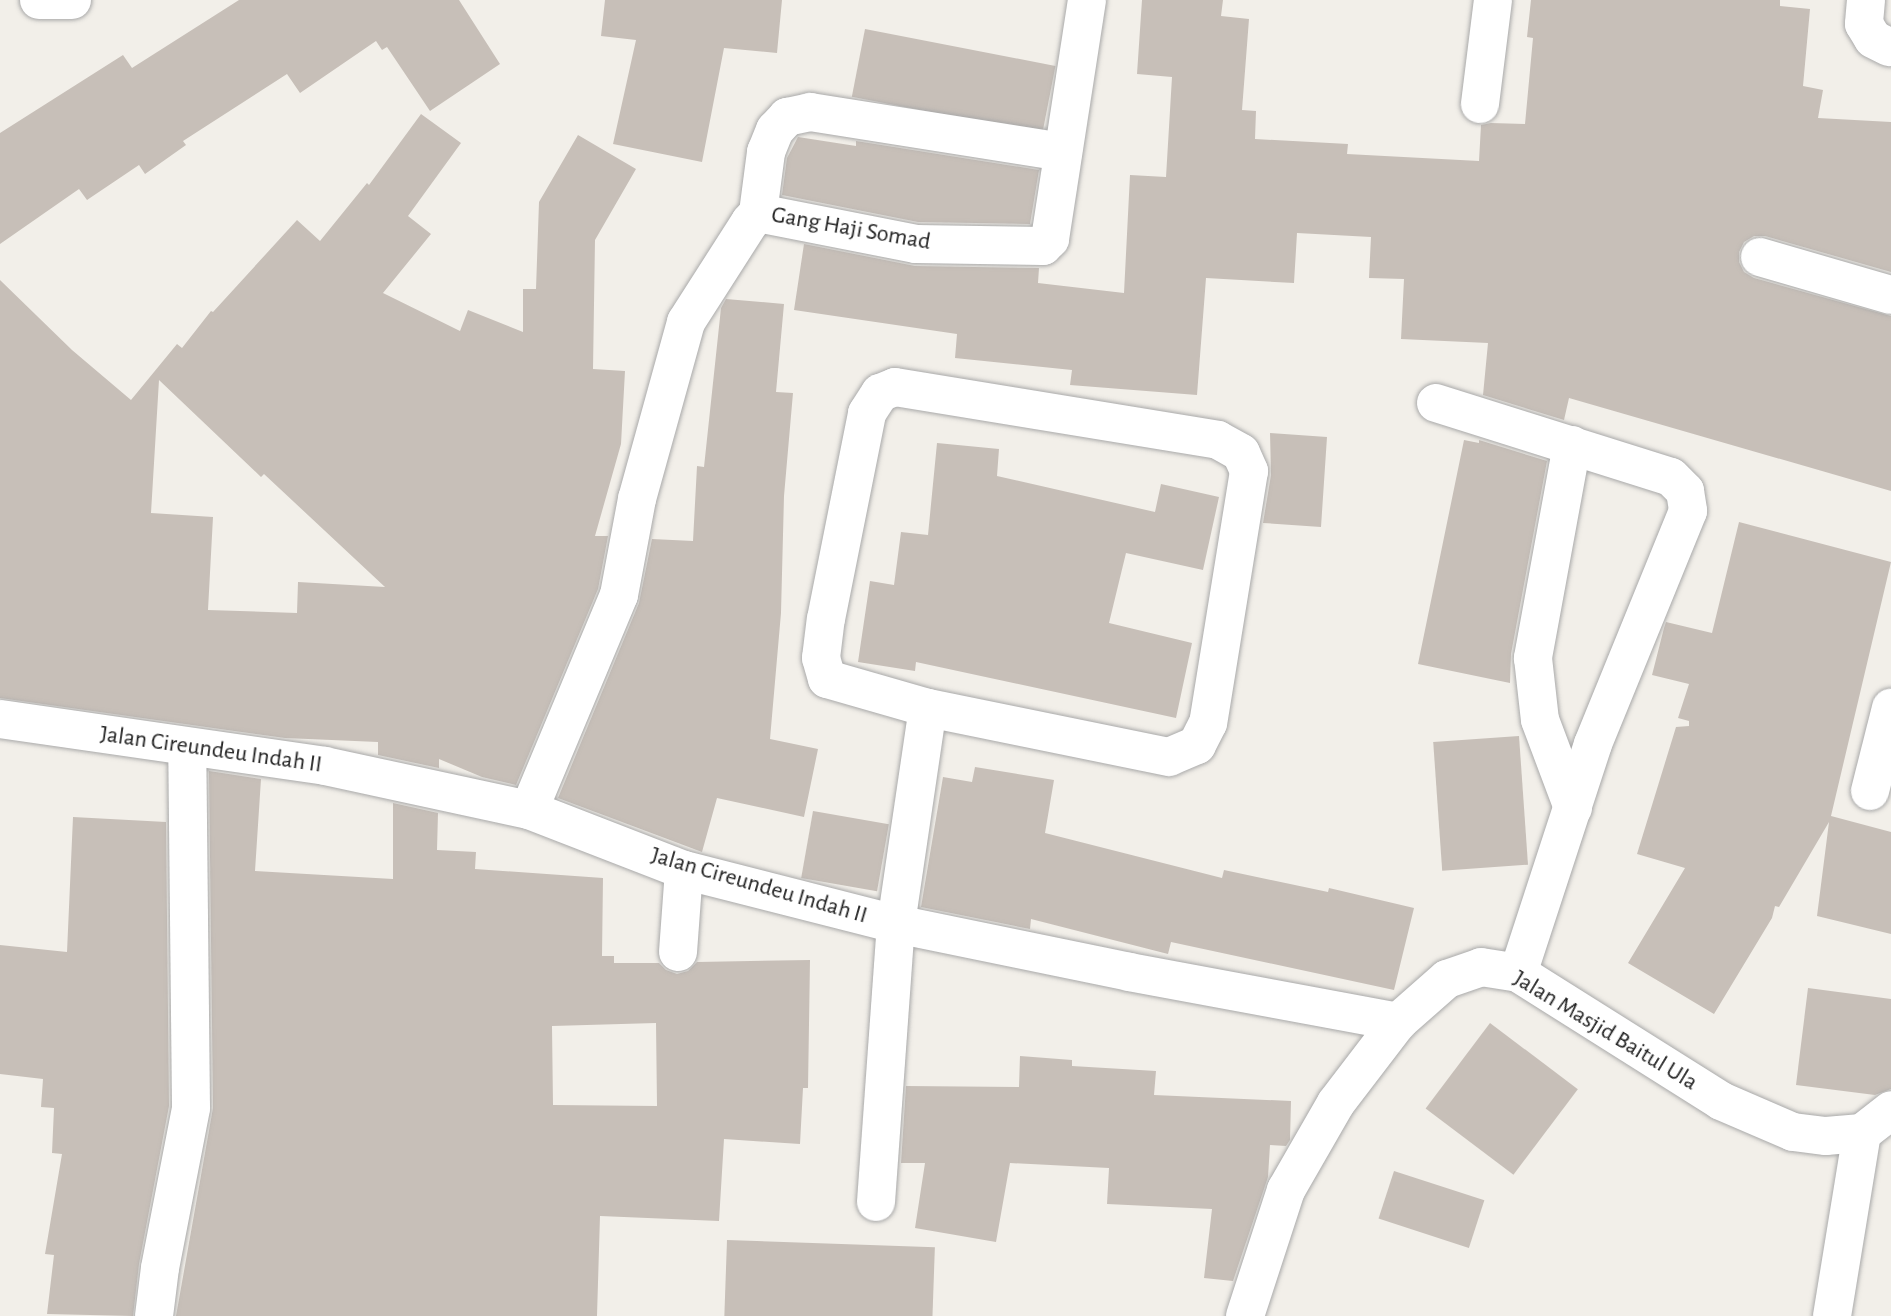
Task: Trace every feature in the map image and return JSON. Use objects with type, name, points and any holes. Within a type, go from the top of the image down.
[{"type":"street","points":[[39,0],[72,0]]},
{"type":"street","name":"Gang Haji Somad","points":[[529,810],[619,595],[637,499],[686,322],[758,213],[916,244],[1040,247],[1050,239],[1087,0]]},
{"type":"street","points":[[1480,104],[1493,0]]},
{"type":"street","points":[[1866,0],[1864,24],[1873,39],[1889,47]]},
{"type":"street","points":[[758,213],[766,152],[775,130],[786,117],[798,114],[810,112],[840,116],[1063,152]]},
{"type":"street","points":[[1760,257],[1891,295]]},
{"type":"street","points":[[895,387],[1218,440],[1241,453],[1249,471],[1208,723],[1196,745],[1169,757],[928,708],[827,679],[821,657],[826,619],[867,413],[880,393],[895,387]]},
{"type":"street","points":[[1436,403],[1671,477],[1685,491],[1688,512],[1593,744],[1518,973]]},
{"type":"street","points":[[1572,445],[1532,659],[1540,720],[1573,808]]},
{"type":"street","points":[[876,1202],[896,924],[928,708]]},
{"type":"street","points":[[1870,791],[1891,708]]},
{"type":"street","name":"Jalan Cireundeu Indah II","points":[[0,719],[187,748],[325,765],[529,810],[684,870],[896,924],[1398,1023]]},
{"type":"street","points":[[154,1316],[159,1268],[191,1108],[187,748]]},
{"type":"street","points":[[678,952],[684,870]]},
{"type":"street","name":"Jalan Masjid Baitul Ula","points":[[1245,1316],[1286,1190],[1336,1103],[1398,1023],[1447,979],[1481,967],[1518,973],[1721,1101],[1793,1132],[1826,1136],[1876,1121],[1832,1316]]},
{"type":"building","points":[[239,0],[459,0],[500,64],[430,111],[387,47],[382,50],[376,41],[300,93],[287,74],[183,141],[186,145],[145,174],[139,165],[87,200],[79,189],[0,244],[0,133],[123,55],[132,68]]},
{"type":"building","points":[[605,0],[782,0],[777,53],[724,48],[702,162],[613,144],[636,40],[601,36]]},
{"type":"building","points":[[1142,0],[1223,0],[1221,16],[1249,19],[1242,110],[1256,111],[1255,139],[1348,144],[1347,154],[1479,161],[1481,125],[1525,124],[1533,38],[1527,37],[1531,0],[1780,0],[1780,6],[1810,9],[1803,86],[1823,90],[1818,118],[1891,122],[1891,272],[1765,236],[1754,236],[1744,242],[1739,252],[1739,262],[1744,272],[1754,278],[1891,316],[1891,491],[1569,398],[1564,420],[1483,395],[1488,343],[1401,339],[1404,279],[1369,278],[1371,237],[1297,233],[1294,283],[1206,278],[1197,395],[1070,385],[1072,370],[955,358],[957,334],[794,310],[804,244],[915,266],[1039,268],[1038,283],[1124,293],[1130,175],[1166,177],[1172,77],[1137,74]]},
{"type":"building","points":[[865,29],[1055,66],[1042,134],[852,97]]},
{"type":"building","points":[[421,114],[461,143],[408,216],[431,234],[383,293],[460,331],[468,310],[523,332],[523,289],[536,289],[539,202],[578,135],[636,169],[595,240],[593,369],[625,371],[621,444],[595,536],[608,536],[598,589],[516,785],[482,777],[439,759],[439,768],[378,755],[378,742],[285,738],[0,698],[0,280],[72,350],[131,400],[177,344],[182,348],[211,311],[213,312],[297,220],[320,241],[367,183],[369,185]],"holes":[[[159,380],[261,477],[264,474],[385,587],[298,582],[297,613],[208,610],[213,517],[151,513]]]},
{"type":"building","points":[[798,137],[856,146],[856,141],[1039,170],[1030,224],[918,222],[782,195],[787,158]]},
{"type":"building","points":[[726,299],[784,304],[776,392],[793,393],[784,496],[781,613],[770,739],[818,749],[804,817],[717,798],[702,852],[558,798],[639,603],[652,539],[693,541],[697,466],[704,467],[721,308]]},
{"type":"building","points":[[1270,433],[1327,437],[1321,527],[1263,523],[1271,475]]},
{"type":"building","points":[[1464,440],[1479,443],[1479,440],[1547,461],[1511,654],[1510,683],[1418,664]]},
{"type":"building","points":[[937,443],[999,449],[997,476],[1155,512],[1161,484],[1219,497],[1203,570],[1126,553],[1109,623],[1192,643],[1176,718],[916,662],[915,671],[858,662],[870,581],[894,585],[901,532],[928,535]]},
{"type":"building","points":[[1739,522],[1891,562],[1831,816],[1891,832],[1891,934],[1817,916],[1829,822],[1779,907],[1775,906],[1772,918],[1714,1014],[1628,963],[1685,868],[1637,854],[1676,727],[1689,726],[1689,721],[1678,718],[1689,684],[1652,675],[1666,622],[1712,633]]},
{"type":"building","points":[[1519,736],[1528,865],[1442,871],[1433,742]]},
{"type":"building","points":[[975,767],[1054,780],[1045,833],[1222,878],[1224,870],[1328,892],[1329,888],[1414,908],[1394,990],[1171,942],[1168,954],[1031,919],[1030,929],[921,907],[943,777],[972,782]]},
{"type":"building","points":[[209,771],[261,779],[255,871],[393,879],[393,803],[438,813],[437,850],[476,852],[475,869],[603,878],[602,956],[614,956],[614,963],[659,963],[666,970],[677,974],[688,971],[697,962],[810,960],[808,1088],[803,1088],[800,1144],[724,1139],[719,1221],[600,1216],[597,1316],[176,1316],[213,1108]],"holes":[[[656,1023],[657,1106],[553,1105],[552,1026]]]},
{"type":"building","points":[[813,811],[889,824],[877,891],[801,878]]},
{"type":"building","points":[[73,817],[166,822],[169,1106],[139,1264],[133,1316],[47,1314],[54,1255],[45,1254],[62,1154],[52,1153],[54,1108],[41,1107],[43,1079],[0,1074],[0,945],[67,952]]},
{"type":"building","points":[[1808,988],[1891,999],[1891,1089],[1875,1095],[1796,1085]]},
{"type":"building","points":[[1490,1023],[1578,1089],[1513,1175],[1426,1108]]},
{"type":"building","points":[[1020,1056],[1072,1060],[1072,1066],[1156,1071],[1154,1095],[1291,1101],[1290,1140],[1286,1146],[1270,1145],[1268,1177],[1233,1281],[1204,1278],[1212,1209],[1107,1204],[1109,1168],[1010,1163],[996,1242],[915,1228],[925,1163],[901,1163],[906,1086],[1019,1087]]},
{"type":"building","points":[[1394,1171],[1484,1200],[1469,1248],[1379,1219]]},
{"type":"building","points":[[727,1240],[935,1247],[932,1316],[724,1316]]}]
